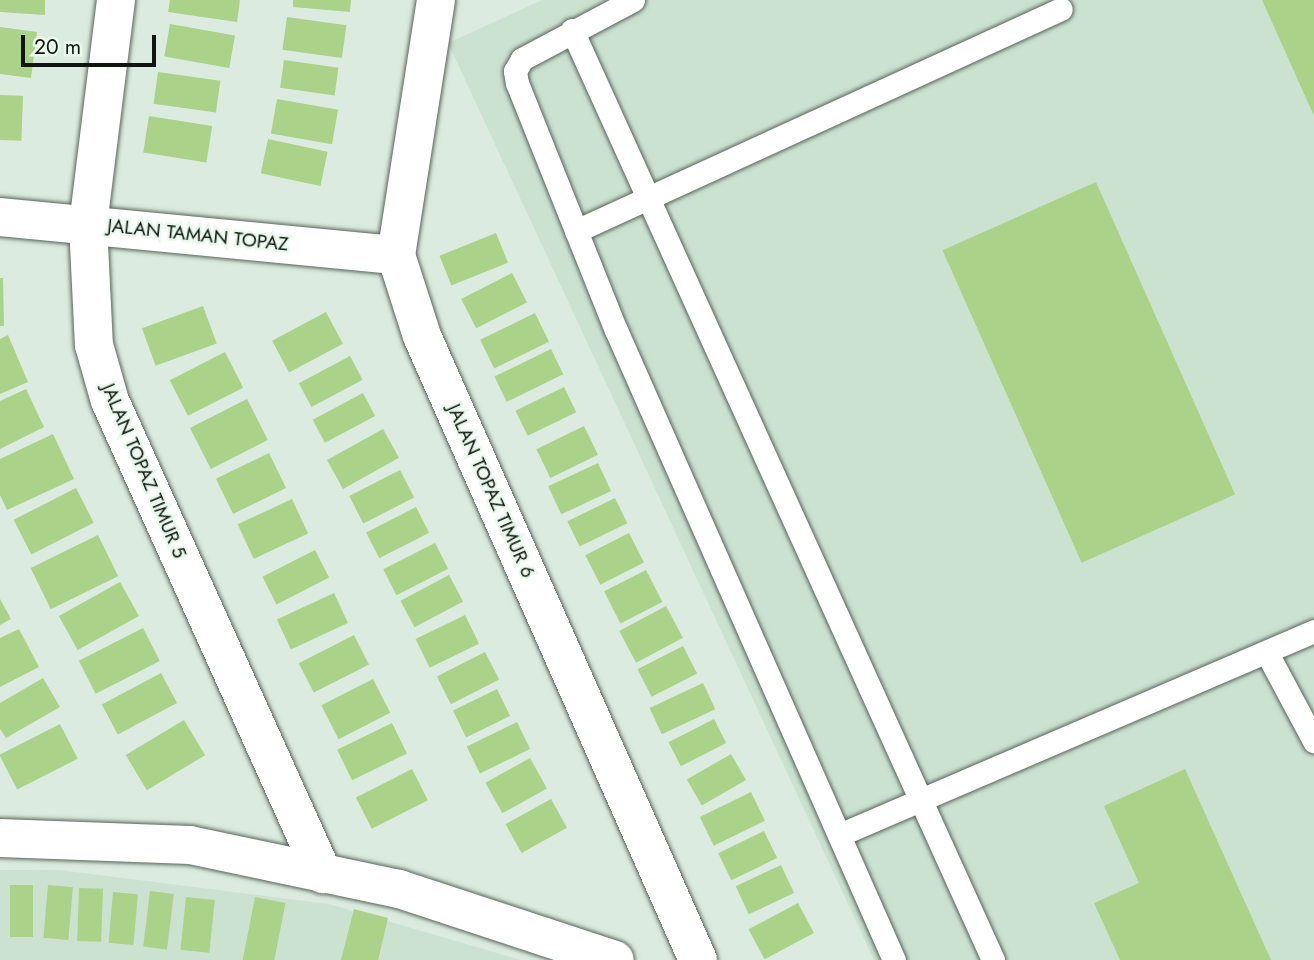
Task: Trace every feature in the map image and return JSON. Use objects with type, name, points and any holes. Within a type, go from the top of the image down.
[{"type":"street","name":"JALAN TOPAZ TIMUR 5","points":[[116,0],[88,224],[94,345],[110,401],[323,874]]},
{"type":"street","name":"JALAN TOPAZ TIMUR 6","points":[[436,0],[396,255],[422,336],[698,960]]},
{"type":"street","name":"JALAN TAMAN TOPAZ","points":[[0,217],[396,255]]},
{"type":"street","points":[[0,838],[190,845],[399,889],[615,960]]},
{"type":"lane","points":[[633,0],[572,30],[522,59],[515,71],[615,330],[894,960]]},
{"type":"lane","points":[[576,231],[1061,9]]},
{"type":"lane","points":[[572,30],[993,960]]},
{"type":"lane","points":[[839,835],[1314,631]]},
{"type":"lane","points":[[1267,653],[1314,741]]},
{"type":"shaded area","points":[[542,0],[1314,0],[1314,960],[874,960],[448,43]]},
{"type":"shaded area","points":[[0,870],[59,870],[329,904],[521,960],[0,960]]},
{"type":"building","points":[[0,0],[45,0],[45,15],[0,12]]},
{"type":"building","points":[[170,0],[240,0],[237,22],[168,12]]},
{"type":"building","points":[[293,0],[351,0],[350,12],[293,7]]},
{"type":"building","points":[[1262,0],[1314,0],[1314,116]]},
{"type":"building","points":[[287,17],[346,25],[342,58],[282,50]]},
{"type":"building","points":[[170,24],[235,35],[229,68],[164,56]]},
{"type":"building","points":[[0,27],[37,32],[31,78],[0,74]]},
{"type":"building","points":[[284,60],[338,68],[335,95],[280,88]]},
{"type":"building","points":[[158,72],[220,81],[216,112],[154,104]]},
{"type":"building","points":[[0,95],[23,96],[21,141],[0,140]]},
{"type":"building","points":[[277,99],[338,110],[332,144],[271,133]]},
{"type":"building","points":[[149,116],[212,126],[206,163],[143,153]]},
{"type":"building","points":[[268,139],[328,152],[320,186],[261,173]]},
{"type":"building","points":[[1096,182],[1235,494],[1082,563],[943,250]]},
{"type":"building","points":[[496,233],[508,263],[451,286],[439,256]]},
{"type":"building","points":[[512,273],[527,302],[476,328],[461,299]]},
{"type":"building","points":[[0,278],[3,278],[4,326],[0,326]]},
{"type":"building","points":[[203,306],[217,344],[156,366],[142,328]]},
{"type":"building","points":[[326,312],[343,344],[289,372],[272,341]]},
{"type":"building","points":[[535,313],[549,342],[494,369],[480,340]]},
{"type":"building","points":[[8,335],[28,382],[0,394],[0,339]]},
{"type":"building","points":[[551,349],[563,374],[507,402],[494,377]]},
{"type":"building","points":[[225,352],[243,388],[188,416],[170,380]]},
{"type":"building","points":[[350,356],[363,380],[311,407],[299,383]]},
{"type":"building","points":[[564,387],[576,412],[528,436],[515,411]]},
{"type":"building","points":[[26,389],[44,427],[0,449],[0,401]]},
{"type":"building","points":[[363,393],[375,416],[325,443],[313,420]]},
{"type":"building","points":[[247,399],[268,440],[211,469],[190,428]]},
{"type":"building","points":[[584,426],[598,455],[550,478],[536,449]]},
{"type":"building","points":[[383,429],[399,458],[343,489],[327,460]]},
{"type":"building","points":[[53,434],[74,479],[7,510],[0,495],[0,459]]},
{"type":"building","points":[[269,453],[286,488],[233,514],[216,479]]},
{"type":"building","points":[[598,463],[611,491],[561,514],[548,486]]},
{"type":"building","points":[[400,470],[414,498],[363,523],[349,496]]},
{"type":"building","points":[[76,488],[94,523],[31,555],[14,520]]},
{"type":"building","points":[[615,498],[627,523],[580,546],[567,521]]},
{"type":"building","points":[[292,499],[308,533],[254,559],[238,524]]},
{"type":"building","points":[[416,507],[429,533],[379,558],[366,532]]},
{"type":"building","points":[[629,533],[644,562],[600,585],[585,555]]},
{"type":"building","points":[[98,535],[118,576],[51,609],[31,568]]},
{"type":"building","points":[[435,543],[448,569],[396,595],[383,569]]},
{"type":"building","points":[[315,550],[329,578],[277,604],[262,577]]},
{"type":"building","points":[[646,570],[662,602],[620,623],[604,591]]},
{"type":"building","points":[[449,575],[463,601],[415,627],[400,601]]},
{"type":"building","points":[[120,582],[139,616],[78,650],[59,616]]},
{"type":"building","points":[[334,593],[348,623],[291,650],[277,620]]},
{"type":"building","points":[[0,599],[11,619],[0,625]]},
{"type":"building","points":[[666,606],[683,638],[636,663],[619,631]]},
{"type":"building","points":[[465,615],[479,644],[430,668],[416,639]]},
{"type":"building","points":[[143,628],[160,661],[96,694],[79,661]]},
{"type":"building","points":[[19,629],[39,667],[0,687],[0,638]]},
{"type":"building","points":[[354,635],[369,664],[314,693],[299,663]]},
{"type":"building","points":[[683,646],[697,674],[652,697],[638,669]]},
{"type":"building","points":[[485,652],[499,680],[451,704],[437,677]]},
{"type":"building","points":[[161,673],[177,703],[118,734],[102,704]]},
{"type":"building","points":[[43,678],[60,707],[6,738],[0,729],[0,703]]},
{"type":"building","points":[[373,679],[390,713],[339,739],[321,705]]},
{"type":"building","points":[[703,683],[715,709],[662,734],[650,708]]},
{"type":"building","points":[[497,689],[510,716],[466,737],[453,710]]},
{"type":"building","points":[[714,719],[726,743],[681,766],[669,742]]},
{"type":"building","points":[[184,720],[205,755],[147,790],[126,755]]},
{"type":"building","points":[[517,722],[530,749],[480,774],[467,747]]},
{"type":"building","points":[[392,723],[407,754],[352,780],[337,750]]},
{"type":"building","points":[[60,724],[78,759],[17,790],[0,755]]},
{"type":"building","points":[[731,754],[746,780],[702,805],[687,780]]},
{"type":"building","points":[[530,758],[547,789],[502,813],[485,783]]},
{"type":"building","points":[[412,769],[428,800],[372,829],[356,798]]},
{"type":"building","points":[[1185,769],[1271,960],[1120,960],[1094,903],[1139,883],[1104,806]]},
{"type":"building","points":[[751,792],[765,821],[714,846],[700,817]]},
{"type":"building","points":[[551,799],[567,828],[522,853],[506,824]]},
{"type":"building","points":[[764,831],[777,858],[731,880],[718,853]]},
{"type":"building","points":[[781,865],[794,893],[749,914],[736,886]]},
{"type":"building","points":[[10,885],[33,885],[33,937],[10,937]]},
{"type":"building","points":[[48,885],[73,887],[68,940],[43,938]]},
{"type":"building","points":[[79,888],[103,889],[101,942],[77,941]]},
{"type":"building","points":[[150,891],[174,894],[167,950],[143,947]]},
{"type":"building","points":[[113,892],[138,894],[133,945],[109,943]]},
{"type":"building","points":[[186,897],[215,900],[209,953],[180,950]]},
{"type":"building","points":[[255,897],[285,903],[274,960],[243,960]]},
{"type":"building","points":[[798,903],[814,933],[765,959],[749,929]]},
{"type":"building","points":[[354,909],[388,918],[378,960],[341,960]]}]
